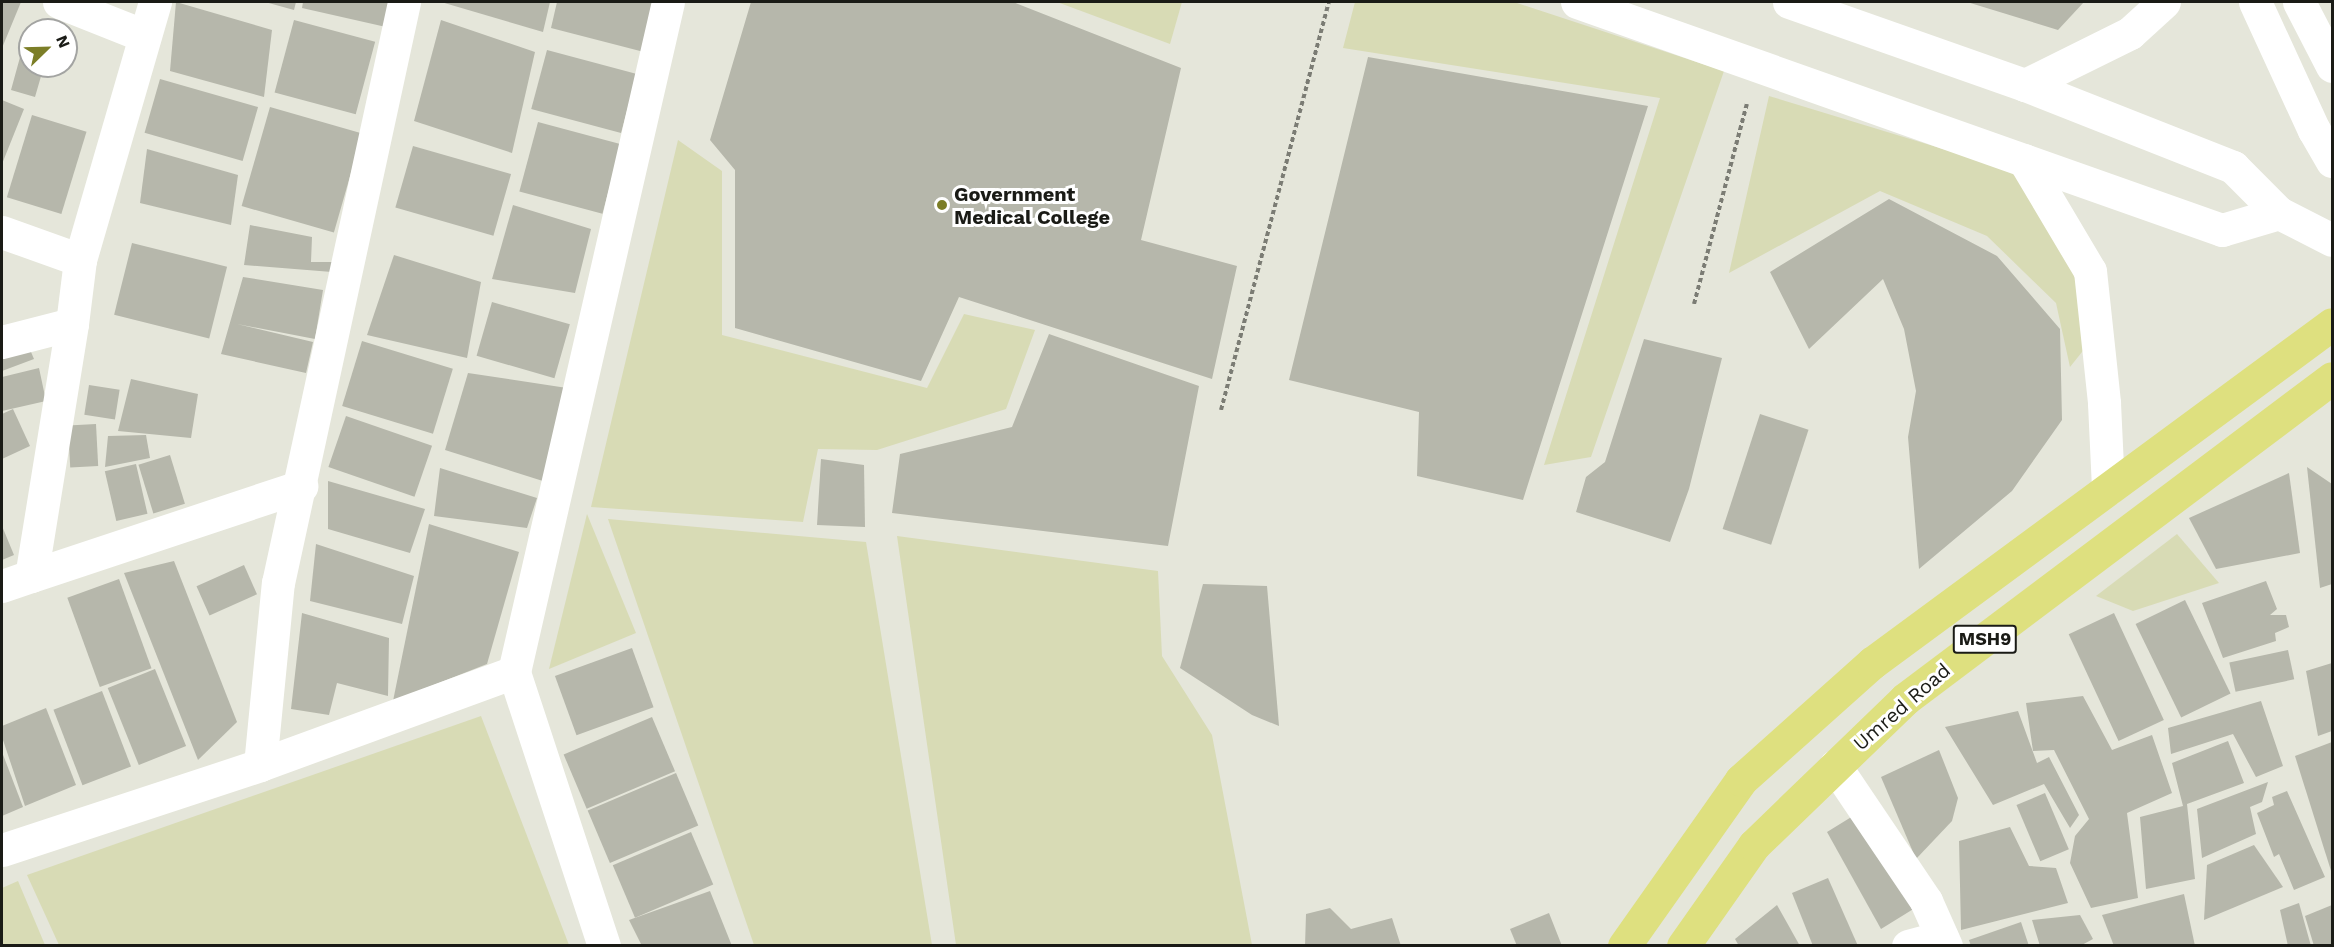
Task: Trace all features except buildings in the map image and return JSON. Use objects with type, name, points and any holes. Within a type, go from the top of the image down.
[{"type":"main road","points":[[1624,945],[1741,780],[1872,663],[2332,324]]},
{"type":"main road","name":"Umred Road","points":[[1683,945],[1754,845],[1905,699],[2332,378]]},
{"type":"street","points":[[59,2],[145,36]]},
{"type":"street","points":[[16,581],[72,324],[80,260],[155,2]]},
{"type":"street","points":[[260,765],[278,583],[301,486],[404,2]]},
{"type":"street","points":[[604,945],[514,672],[668,2]]},
{"type":"street","points":[[1577,2],[2222,230],[2279,213]]},
{"type":"street","points":[[1789,2],[2025,85],[2234,167],[2279,213],[2332,240]]},
{"type":"street","points":[[2025,85],[2130,33],[2164,2]]},
{"type":"street","points":[[2255,2],[2314,130],[2332,161]]},
{"type":"street","points":[[2299,2],[2332,66]]},
{"type":"street","points":[[2024,160],[2090,271],[2104,403],[2108,489]]},
{"type":"street","points":[[2,232],[80,260]]},
{"type":"street","points":[[2,342],[72,324]]},
{"type":"street","points":[[16,581],[301,486]]},
{"type":"street","points":[[2,850],[260,765],[514,672]]},
{"type":"street","points":[[1835,766],[1926,901],[1944,941],[1908,945]]},
{"type":"path","points":[[1221,410],[1329,2]]},
{"type":"path","points":[[1694,304],[1757,66]]},
{"type":"green space","points":[[1057,2],[1182,2],[1170,44]]},
{"type":"green space","points":[[1355,2],[1514,2],[1724,71],[1591,457],[1544,465],[1660,98],[1343,48]]},
{"type":"green space","points":[[1769,96],[2012,170],[2078,280],[2086,347],[2070,367],[2056,303],[1987,236],[1880,191],[1729,273]]},
{"type":"green space","points":[[678,140],[722,171],[722,335],[927,388],[964,314],[1035,330],[1006,409],[877,450],[818,449],[803,522],[591,507]]},
{"type":"green space","points":[[587,514],[636,633],[549,669]]},
{"type":"green space","points":[[608,519],[866,542],[932,945],[754,945]]},
{"type":"green space","points":[[2177,534],[2219,583],[2133,611],[2096,596]]},
{"type":"green space","points":[[897,536],[1158,571],[1162,656],[1212,735],[1252,945],[956,945]]},
{"type":"green space","points":[[481,716],[569,945],[59,945],[27,875]]},
{"type":"green space","points":[[18,881],[45,945],[2,945],[2,888]]},
{"type":"place","name":"Government Medical College","points":[[942,205]]}]
